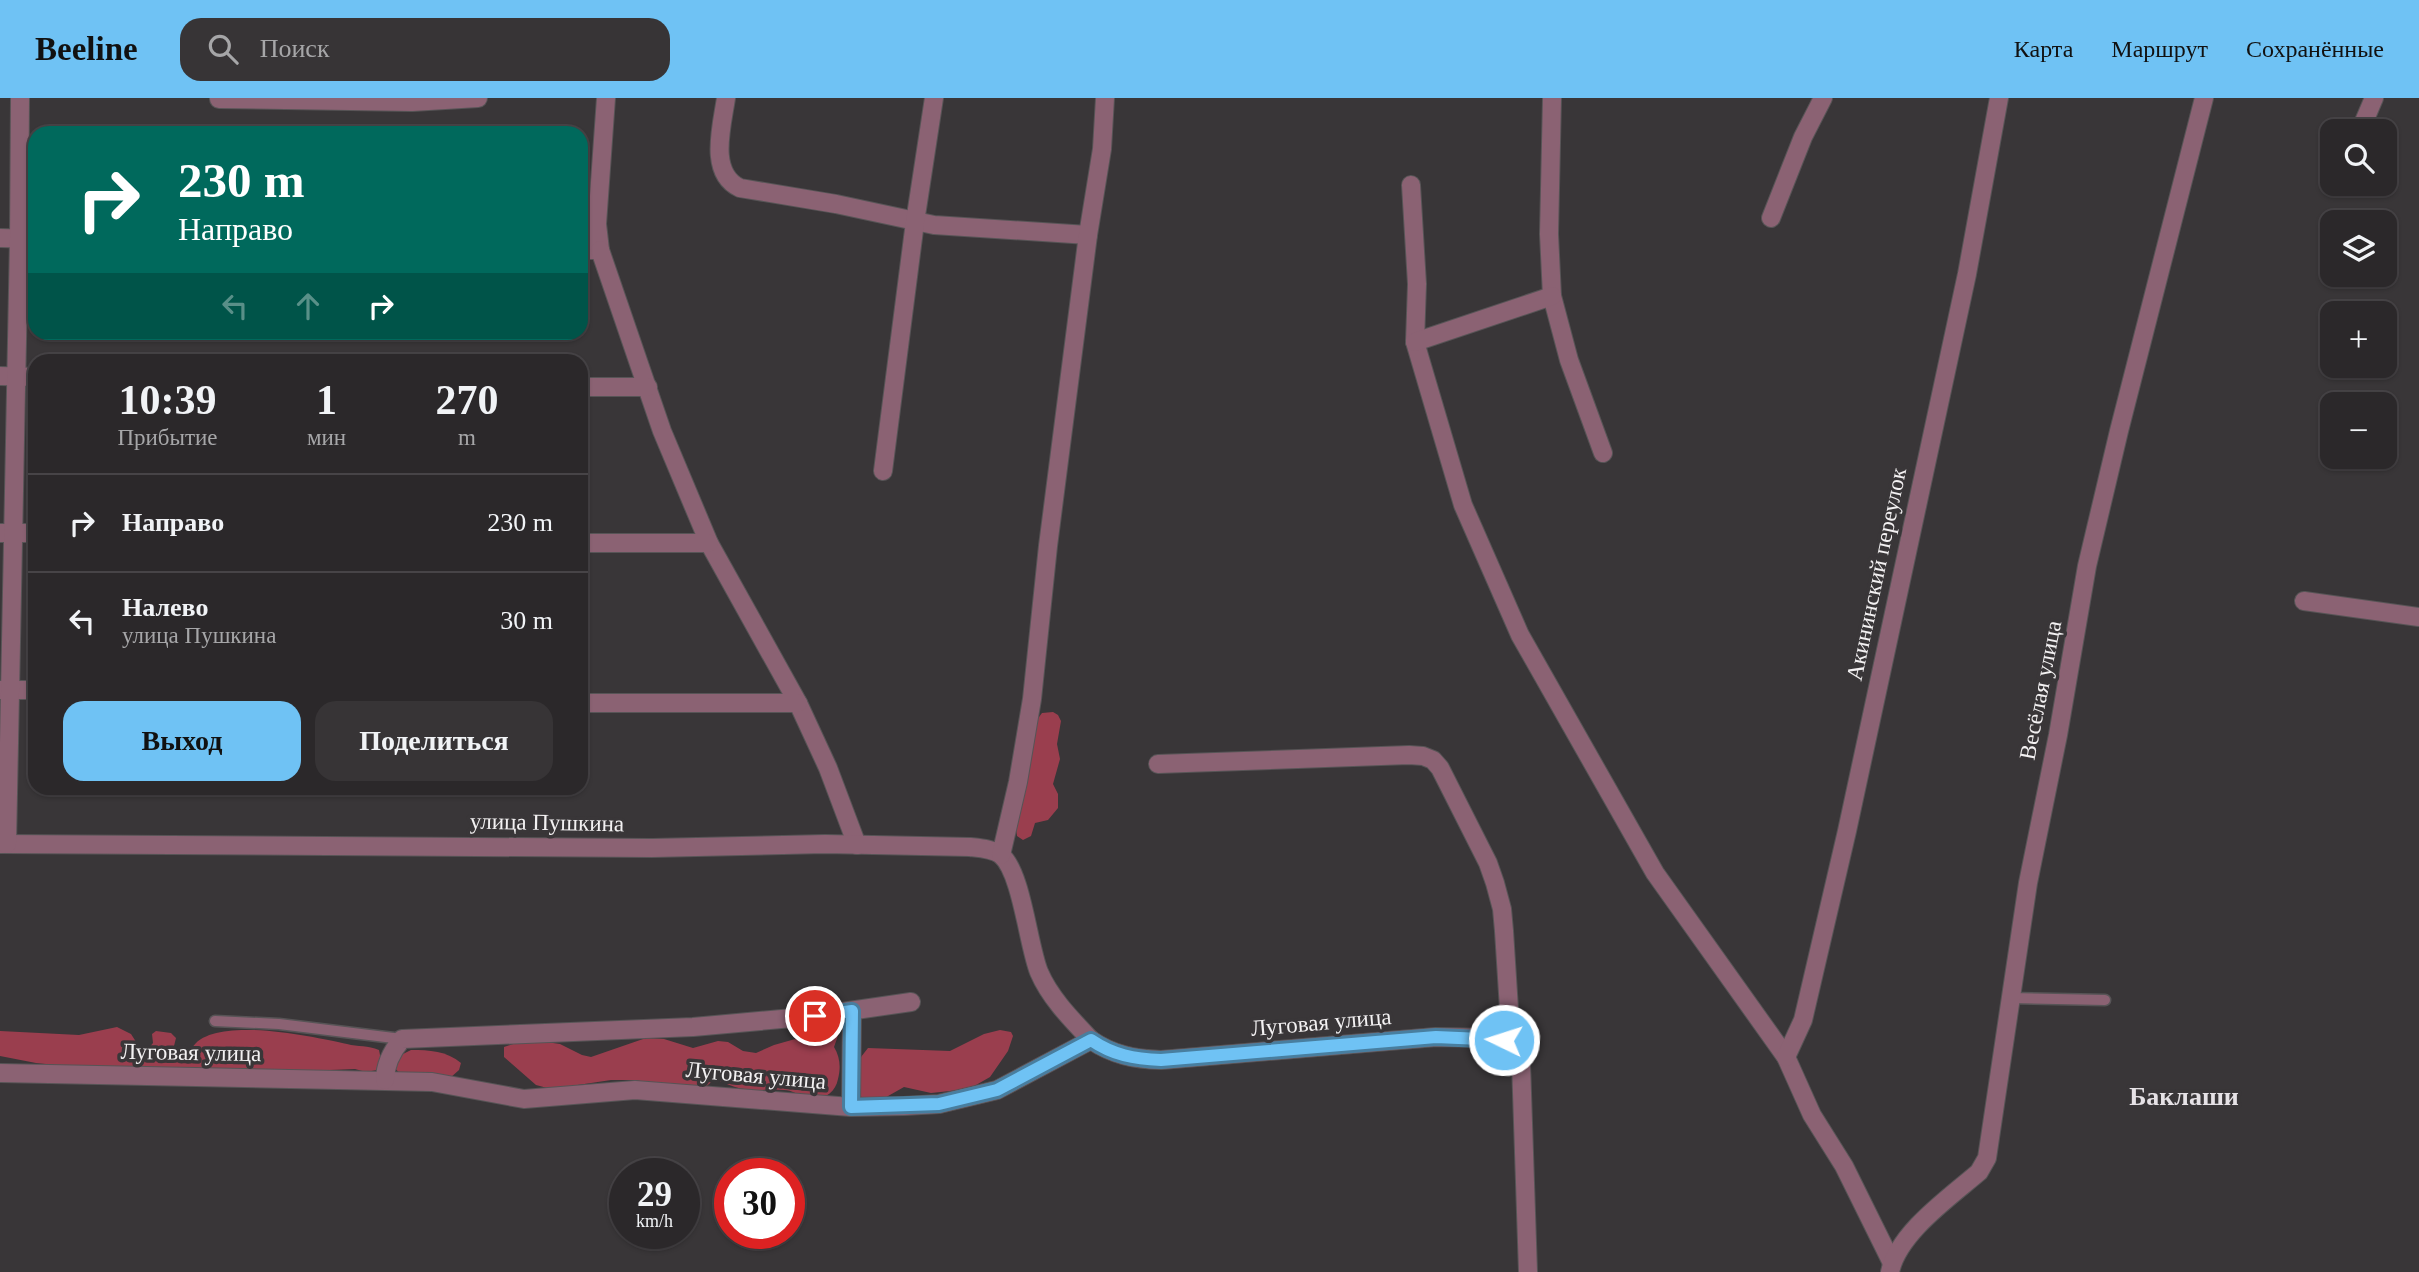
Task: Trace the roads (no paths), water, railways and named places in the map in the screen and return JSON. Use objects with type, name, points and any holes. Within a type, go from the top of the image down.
[{"type":"street","points":[[3,844],[11,585],[7,533],[27,239],[20,98]]},
{"type":"street","points":[[219,99],[412,102],[478,98]]},
{"type":"street","points":[[606,98],[597,224],[600,250],[662,431],[709,544],[798,703],[828,768],[857,845]]},
{"type":"street","points":[[726,98],[720,134],[721,162],[724,175],[733,185],[754,192],[836,204],[915,222],[1088,235]]},
{"type":"street","points":[[883,471],[934,98]]},
{"type":"street","points":[[1091,1040],[1050,993],[1038,970],[1017,888],[1001,855],[1018,782],[1032,699],[1048,546],[1088,235],[1102,149],[1105,98]]},
{"type":"street","points":[[1552,98],[1549,234],[1552,296],[1569,360],[1603,453]]},
{"type":"street","points":[[1770,218],[1803,137],[1823,98]]},
{"type":"street","name":"Акининский переулок","points":[[1786,1056],[1803,1020],[1846,831],[1967,274],[1999,98]]},
{"type":"street","name":"Весёлая улица","points":[[1891,1267],[1898,1250],[1910,1235],[1984,1165],[2031,869],[2058,736],[2087,566],[2204,98]]},
{"type":"street","points":[[2365,119],[2374,98]]},
{"type":"street","points":[[1411,185],[1417,284],[1415,342],[1463,505],[1526,647],[1655,873],[1786,1056],[1812,1115],[1844,1166],[1891,1267]]},
{"type":"street","points":[[0,238],[27,239]]},
{"type":"street","points":[[588,250],[600,250]]},
{"type":"street","points":[[1415,342],[1552,296]]},
{"type":"street","points":[[588,387],[648,387]]},
{"type":"street","points":[[7,533],[28,533]]},
{"type":"street","points":[[588,543],[709,544]]},
{"type":"street","points":[[2304,601],[2419,617]]},
{"type":"street","points":[[6,690],[28,690]]},
{"type":"street","points":[[588,703],[798,703]]},
{"type":"street","points":[[1158,764],[1409,755],[1433,760],[1446,778],[1488,863],[1502,909],[1509,1009],[1504,1040],[1516,1050],[1522,1072],[1521,1109],[1528,1272]]},
{"type":"street","name":"улица Пушкина","points":[[3,844],[652,848],[857,845],[970,847],[1001,855]]},
{"type":"street","points":[[385,1080],[385,1069],[390,1056],[402,1039],[693,1027],[852,1011],[911,1002]]},
{"type":"street","points":[[851,1107],[852,1011]]},
{"type":"street","name":"Луговая улица","points":[[0,1073],[385,1080],[432,1082],[524,1099],[635,1090],[851,1107],[939,1104],[997,1090],[1091,1040],[1124,1056],[1161,1060],[1436,1037],[1504,1040]]},
{"type":"lane","points":[[2011,998],[2105,1000]]},
{"type":"lane","points":[[215,1021],[279,1024],[402,1039]]},
{"type":"district","name":"Баклаши","points":[[2184,1096]]}]
